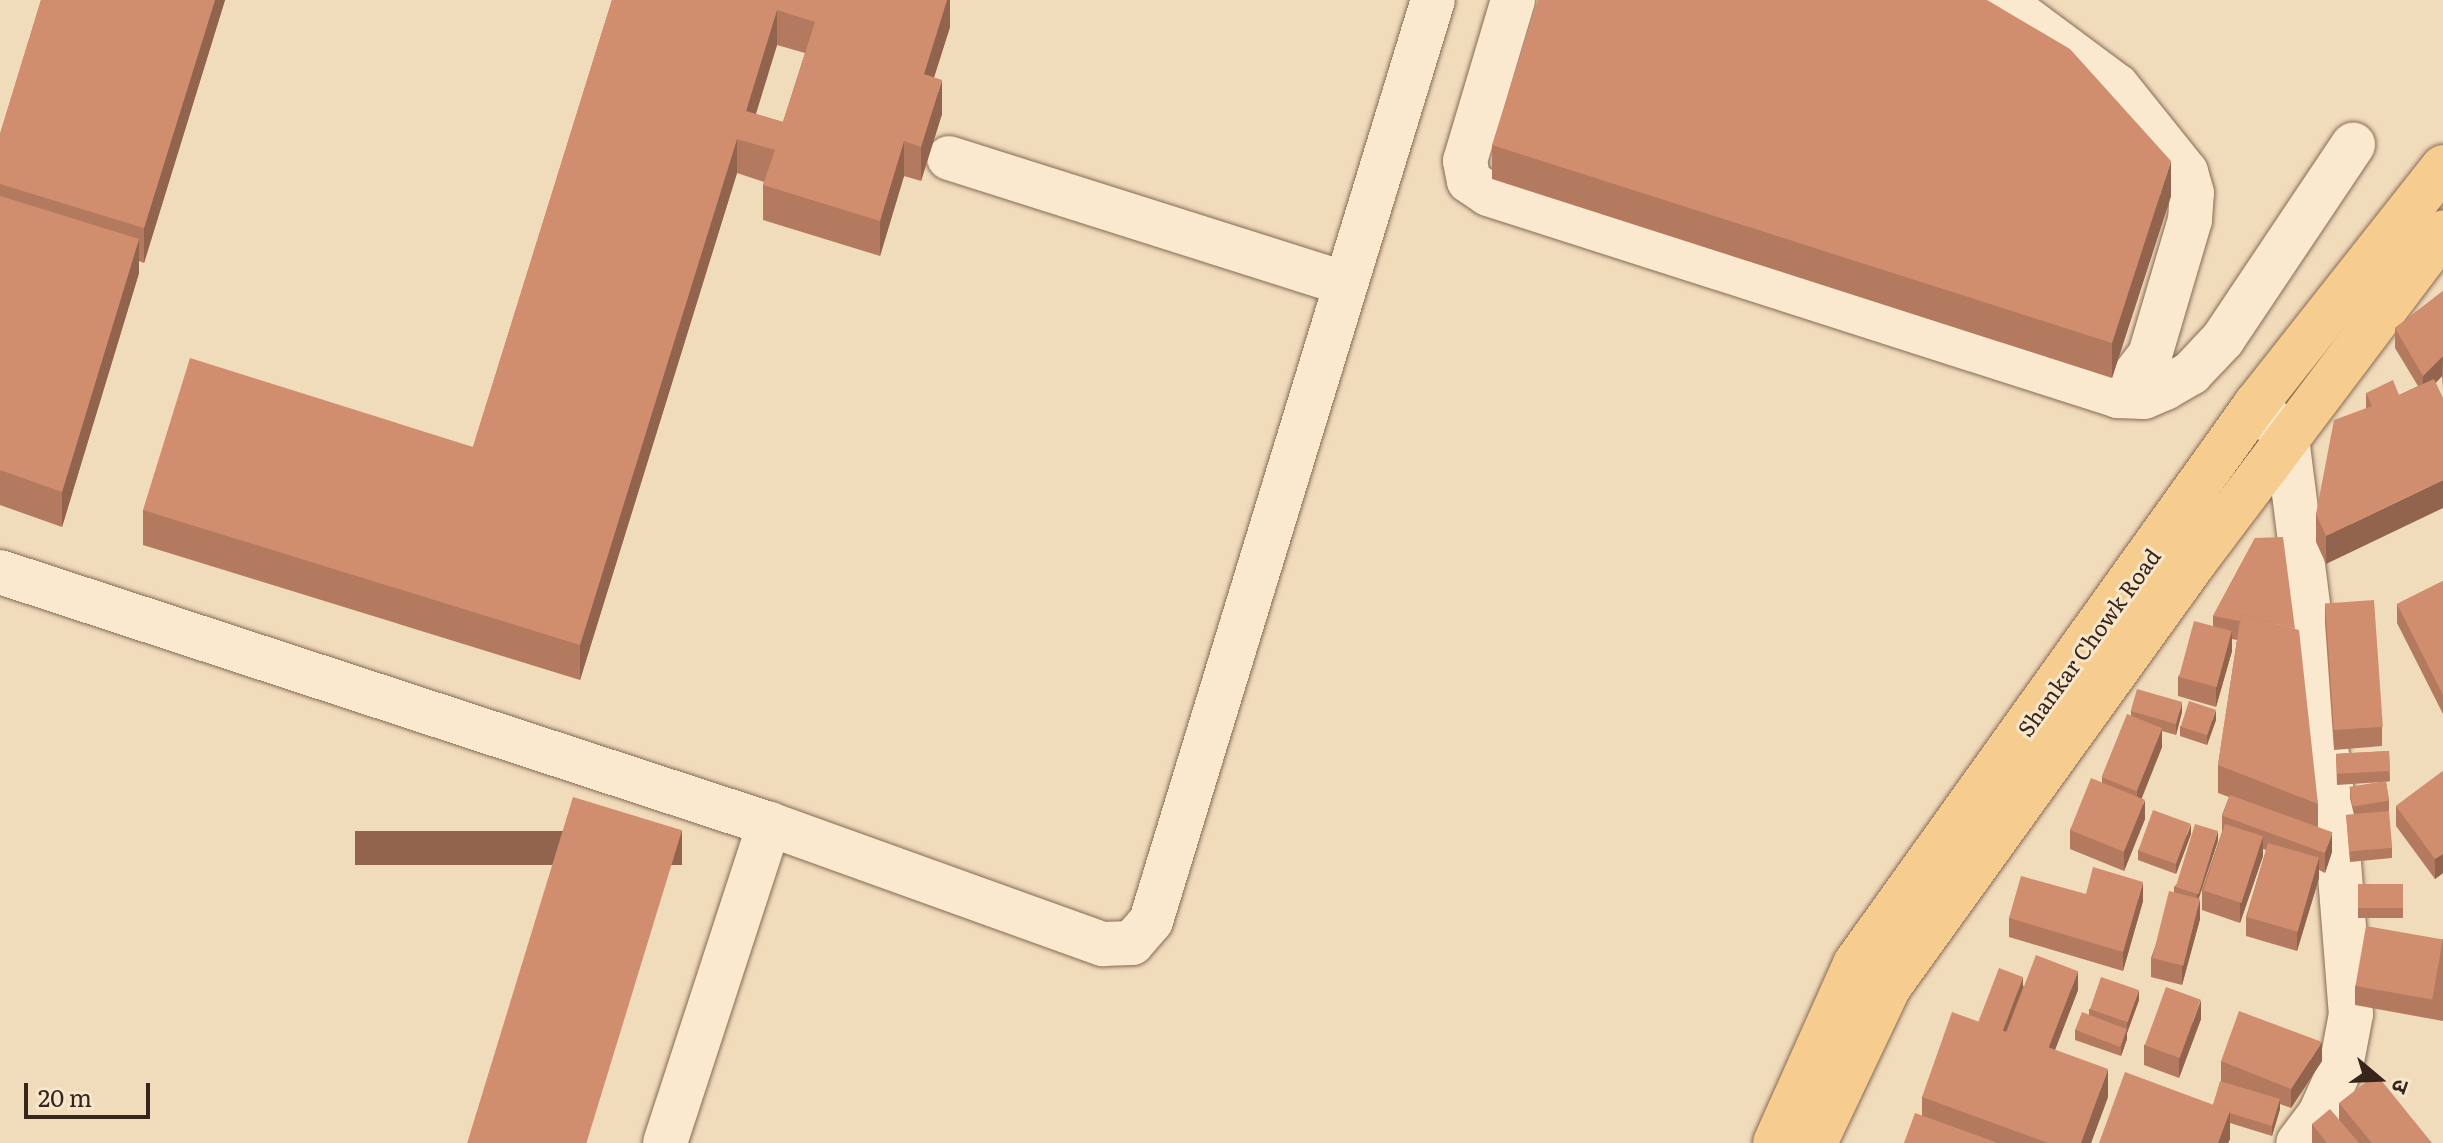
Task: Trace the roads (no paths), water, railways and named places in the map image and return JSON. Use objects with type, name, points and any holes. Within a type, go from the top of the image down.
[{"type":"main road","name":"Shankar Chowk Road","points":[[1775,1143],[1855,964],[2256,404],[2443,167]]},
{"type":"main road","name":"Shankar Chowk Road","points":[[1815,1143],[1889,987],[2287,438],[2443,232]]},
{"type":"street","points":[[0,572],[769,824],[1103,944],[1132,943],[1151,921],[1433,0]]},
{"type":"street","points":[[1513,0],[1465,161],[1469,181],[1488,194],[2118,396],[2144,397],[2165,388],[2191,373],[2223,339],[2353,145]]},
{"type":"street","points":[[2001,0],[2117,86],[2186,172],[2192,193],[2190,220],[2150,355],[2118,396]]},
{"type":"street","points":[[949,158],[1344,283]]},
{"type":"street","points":[[2256,404],[2287,438],[2334,810],[2351,1014],[2341,1067],[2322,1133]]},
{"type":"street","points":[[665,1143],[769,824]]}]
